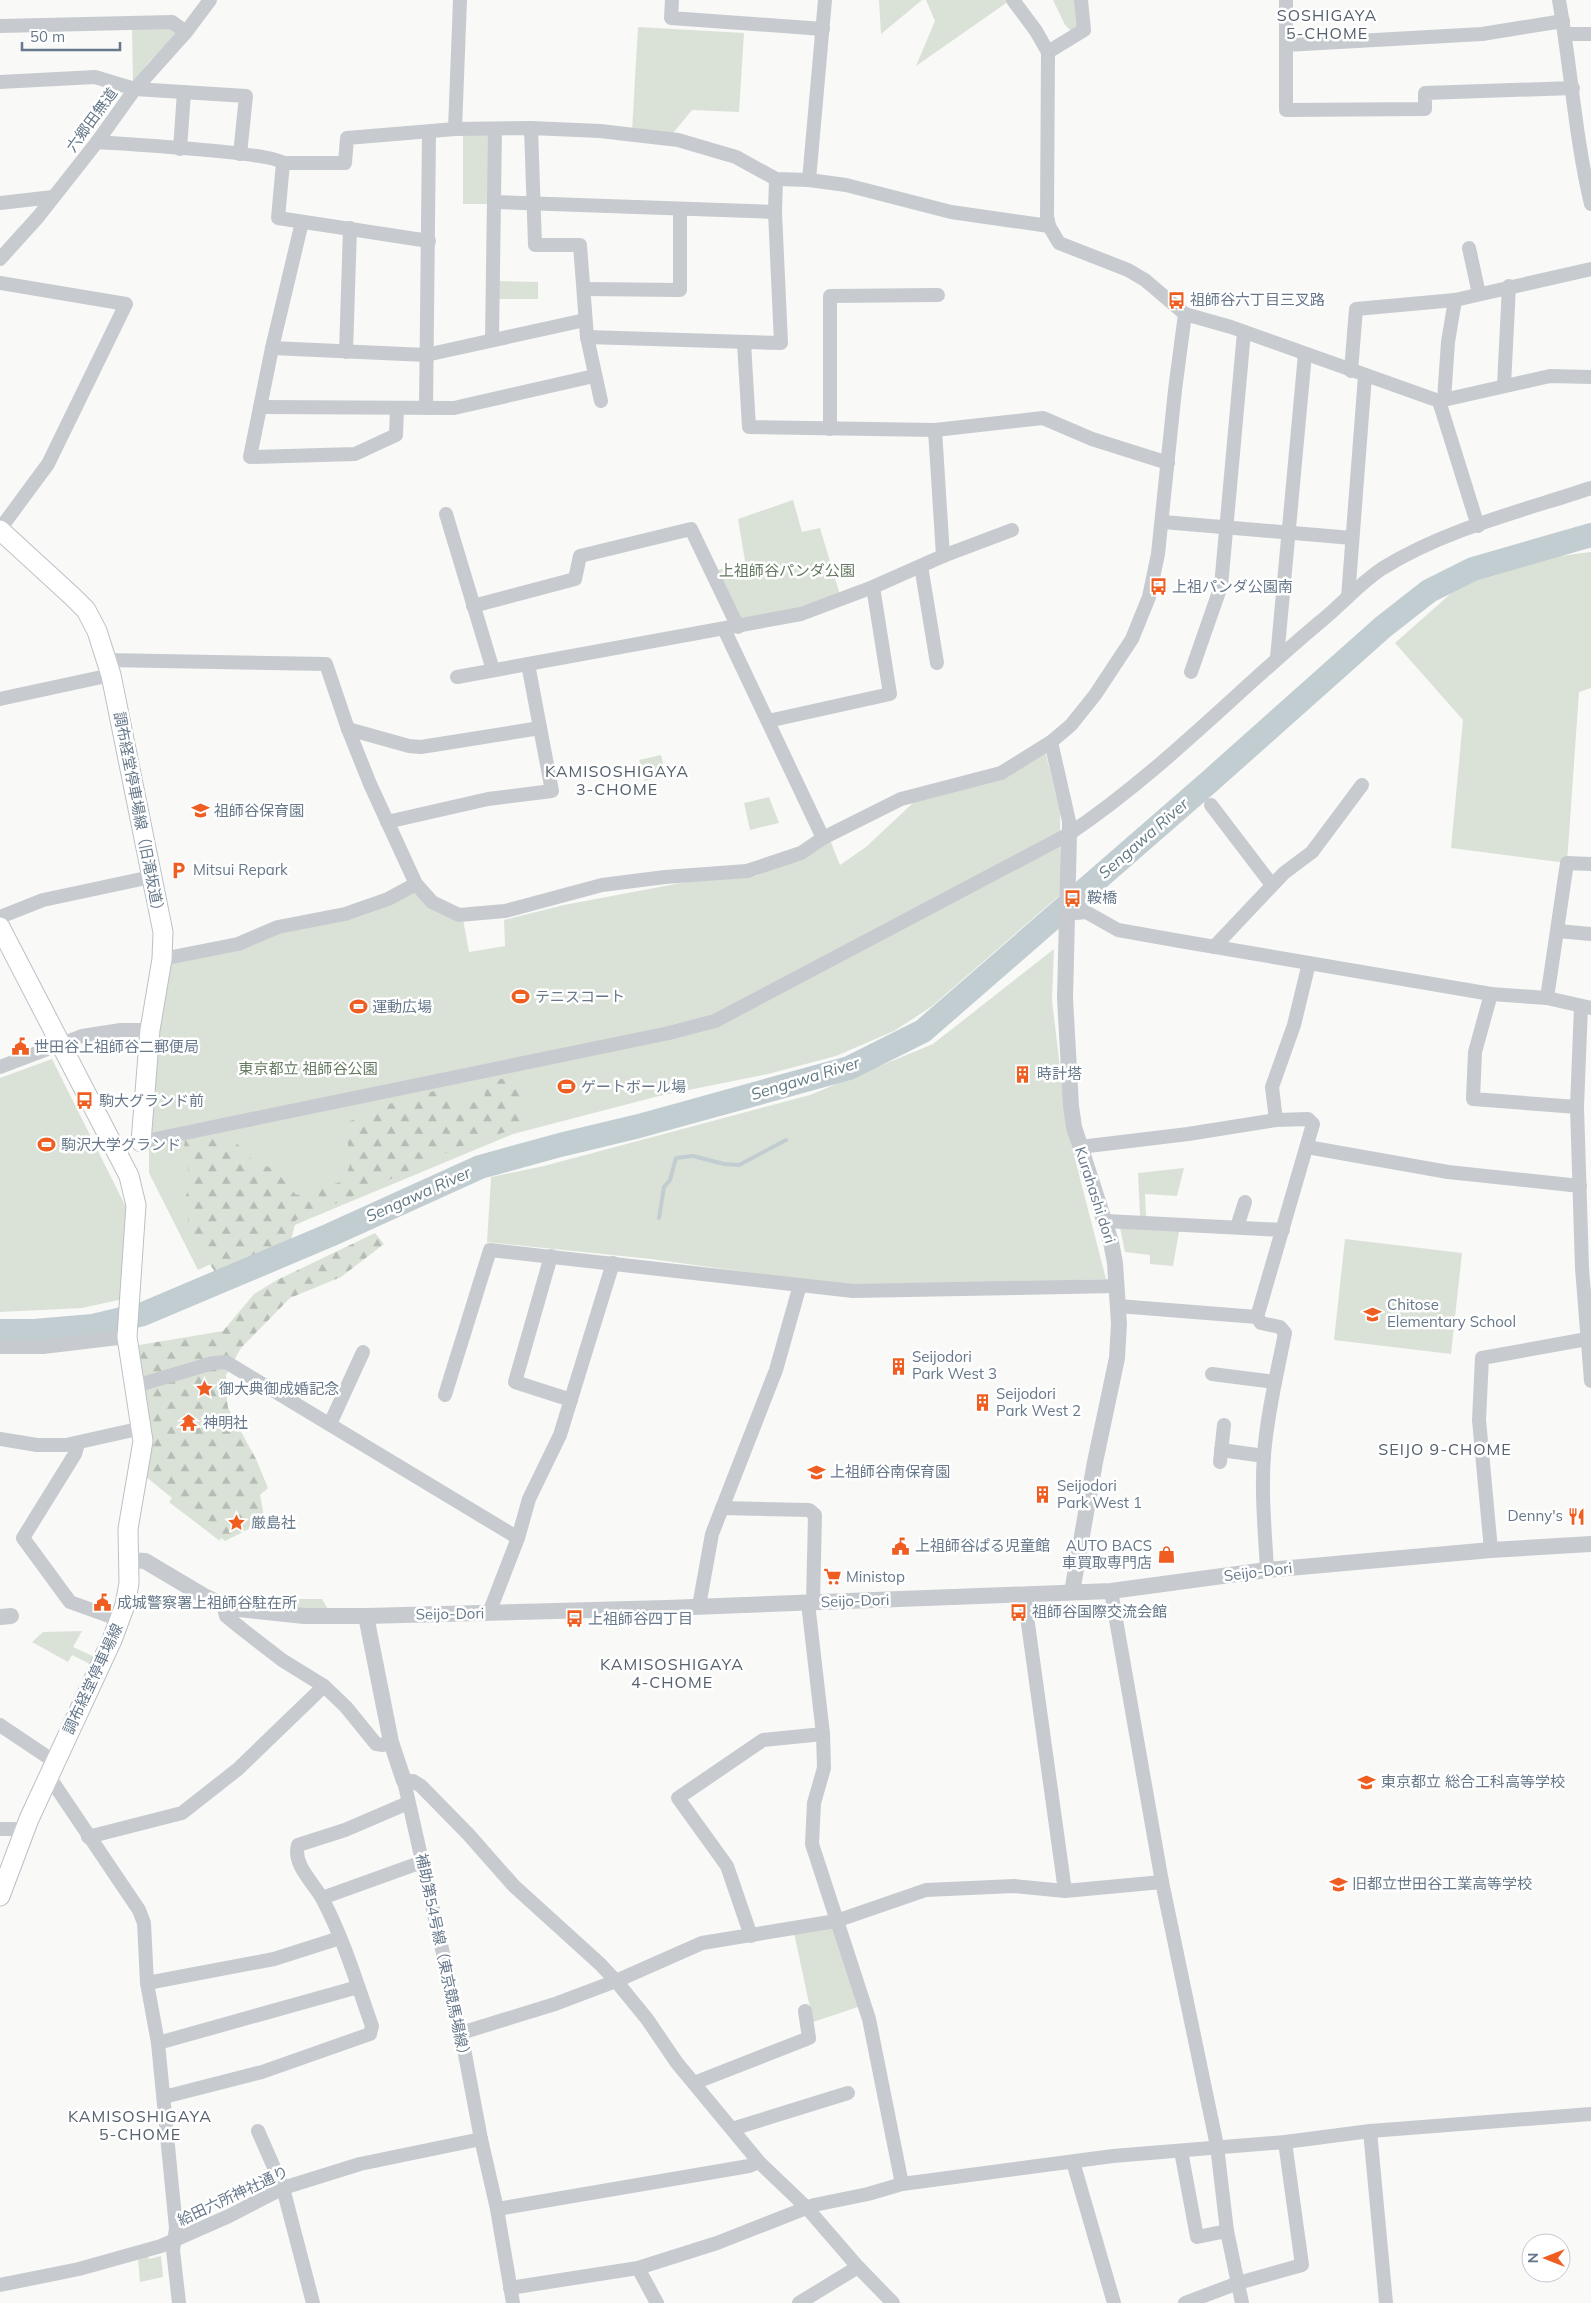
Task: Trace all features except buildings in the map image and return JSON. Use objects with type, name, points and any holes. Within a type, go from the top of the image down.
[{"type":"main road","name":"調布経堂停車場線（旧滝坂道）","points":[[0,529],[86,610],[97,631],[109,667],[163,932],[162,959],[150,1030],[141,1142]]},
{"type":"main road","points":[[0,927],[61,1044]]},
{"type":"main road","name":"調布経堂停車場線","points":[[0,1896],[25,1829],[51,1768],[120,1620],[129,1583],[128,1529],[143,1441],[127,1334],[135,1194],[129,1176],[61,1044]]},
{"type":"street","name":"六郷田無道","points":[[0,260],[97,142],[135,89],[186,32],[210,0]]},
{"type":"street","points":[[455,129],[460,0]]},
{"type":"street","points":[[672,0],[671,18],[823,30]]},
{"type":"street","points":[[809,180],[825,0]]},
{"type":"street","points":[[1013,0],[1036,31],[1048,52],[1046,202],[1049,226],[1059,243],[1128,270],[1145,280],[1185,314],[1244,332],[1365,376],[1441,400],[1550,376],[1591,377]]},
{"type":"street","points":[[1048,52],[1084,30],[1081,0]]},
{"type":"street","points":[[1286,0],[1286,110],[1425,109],[1425,93],[1573,88]]},
{"type":"street","points":[[1559,0],[1579,140],[1591,204]]},
{"type":"street","points":[[0,26],[172,22],[186,32]]},
{"type":"street","points":[[1286,45],[1564,28],[1591,34]]},
{"type":"street","points":[[0,82],[96,77],[135,89],[246,96],[240,154]]},
{"type":"street","points":[[180,149],[184,92]]},
{"type":"street","points":[[97,142],[240,154],[279,160],[283,164],[344,163],[347,138],[455,129],[531,128],[600,131],[678,140],[736,157],[776,179],[809,180],[846,185],[951,212],[1049,226]]},
{"type":"street","points":[[531,128],[535,245],[580,245],[587,337],[600,401]]},
{"type":"street","points":[[492,340],[495,129]]},
{"type":"street","points":[[426,408],[429,132]]},
{"type":"street","points":[[283,164],[278,218],[428,241]]},
{"type":"street","points":[[587,337],[781,343],[775,212],[776,179]]},
{"type":"street","points":[[0,202],[53,197]]},
{"type":"street","points":[[495,202],[775,212]]},
{"type":"street","points":[[584,289],[680,290],[680,209]]},
{"type":"street","points":[[302,222],[272,348],[250,457],[354,454],[396,435],[397,408]]},
{"type":"street","points":[[346,352],[350,228]]},
{"type":"street","points":[[1469,248],[1479,294]]},
{"type":"street","points":[[1351,371],[1356,309],[1455,300],[1509,286],[1591,269]]},
{"type":"street","points":[[0,283],[126,304],[48,464],[0,529]]},
{"type":"street","points":[[1504,385],[1509,286]]},
{"type":"street","points":[[830,428],[830,296],[938,295]]},
{"type":"street","points":[[1455,300],[1441,400],[1478,526]]},
{"type":"street","points":[[0,699],[109,667],[326,664],[348,729],[387,822],[416,884],[432,902],[460,915],[477,915],[505,911],[602,886],[665,877],[748,870],[801,853],[823,838],[901,799],[1001,773],[1051,742],[1071,724],[1095,695],[1132,639],[1152,584],[1163,522],[1185,314]]},
{"type":"street","points":[[272,348],[426,355],[585,320]]},
{"type":"street","points":[[1191,672],[1221,586],[1244,332]]},
{"type":"street","points":[[744,343],[749,427],[935,430],[1043,418],[1092,439],[1168,463]]},
{"type":"street","points":[[1277,658],[1305,354]]},
{"type":"street","points":[[260,407],[454,408],[594,376]]},
{"type":"street","points":[[1348,597],[1365,376]]},
{"type":"street","points":[[935,430],[943,556]]},
{"type":"street","points":[[141,1142],[445,1078],[669,1034],[715,1021],[1069,834],[1102,812],[1232,701],[1277,658],[1382,569],[1436,540],[1591,488]]},
{"type":"street","points":[[446,514],[492,670]]},
{"type":"street","points":[[1163,522],[1352,538]]},
{"type":"street","points":[[473,606],[575,579],[580,556],[691,530],[738,627]]},
{"type":"street","points":[[457,677],[801,614],[873,587],[943,556],[1012,530]]},
{"type":"street","points":[[920,566],[937,663]]},
{"type":"street","points":[[768,721],[890,694],[873,587]]},
{"type":"street","points":[[724,629],[823,838]]},
{"type":"street","points":[[387,822],[488,799],[552,791],[528,664]]},
{"type":"street","points":[[348,729],[409,746],[421,747],[540,728]]},
{"type":"street","points":[[1051,742],[1069,821],[1069,834]]},
{"type":"street","points":[[1214,947],[1284,873],[1312,852],[1362,785]]},
{"type":"street","points":[[1211,805],[1272,885]]},
{"type":"street","name":"Kurahashi dori","points":[[1069,834],[1066,926],[1066,1037],[1071,1106],[1074,1128],[1106,1221],[1114,1256],[1118,1306],[1117,1358],[1081,1536],[1072,1592]]},
{"type":"street","points":[[1546,998],[1558,931],[1567,863],[1591,864]]},
{"type":"street","points":[[0,917],[43,900],[151,877]]},
{"type":"street","points":[[162,959],[238,944],[278,926],[345,914],[388,899],[416,884]]},
{"type":"street","points":[[1066,926],[1088,913]]},
{"type":"street","points":[[1066,926],[1088,913]]},
{"type":"street","points":[[1088,913],[1118,930],[1492,994],[1546,998],[1586,1007],[1577,1107],[1588,1313],[1587,1339],[1591,1381]]},
{"type":"street","points":[[1558,931],[1591,934]]},
{"type":"street","points":[[1276,1120],[1272,1087],[1294,1025],[1309,963]]},
{"type":"street","points":[[1492,994],[1475,1052],[1473,1098],[1577,1107]]},
{"type":"street","points":[[0,1067],[82,1036],[121,1030],[150,1030]]},
{"type":"street","points":[[1080,1147],[1188,1134],[1276,1120],[1308,1119],[1313,1124],[1258,1317],[1261,1323],[1280,1327],[1285,1333],[1275,1382],[1264,1456],[1263,1496],[1267,1570]]},
{"type":"street","points":[[1307,1147],[1448,1172],[1580,1186]]},
{"type":"street","points":[[1237,1227],[1245,1202]]},
{"type":"street","points":[[1106,1221],[1283,1230]]},
{"type":"street","points":[[445,1395],[490,1250],[854,1292],[1117,1286]]},
{"type":"street","points":[[551,1256],[515,1382],[571,1400]]},
{"type":"street","points":[[490,1613],[518,1538],[529,1499],[560,1435],[613,1263]]},
{"type":"street","points":[[699,1606],[712,1534],[776,1370],[800,1285]]},
{"type":"street","points":[[1118,1306],[1258,1317]]},
{"type":"street","points":[[0,1347],[43,1347],[127,1334]]},
{"type":"street","points":[[1491,1550],[1479,1420],[1482,1358],[1587,1339]]},
{"type":"street","points":[[330,1424],[363,1352]]},
{"type":"street","points":[[135,1386],[213,1362],[226,1362],[518,1538]]},
{"type":"street","points":[[1212,1374],[1275,1382]]},
{"type":"street","points":[[1224,1425],[1220,1456],[1264,1456]]},
{"type":"street","points":[[0,1439],[36,1445],[66,1446],[142,1428]]},
{"type":"street","points":[[78,1444],[75,1454],[23,1538],[70,1602],[120,1620]]},
{"type":"street","points":[[722,1508],[809,1510],[815,1515],[810,1603],[824,1768],[814,1803],[812,1844],[869,2019],[902,2184]]},
{"type":"street","name":"Seijo-Dori","points":[[129,1560],[145,1562],[223,1605],[268,1614],[366,1616],[810,1603],[1110,1591],[1267,1570],[1491,1550],[1591,1544]]},
{"type":"street","points":[[1110,1591],[1162,1882],[1217,2146],[1228,2231],[1242,2303]]},
{"type":"street","points":[[1024,1595],[1065,1891]]},
{"type":"street","points":[[223,1605],[226,1616],[242,1629],[282,1660],[324,1686],[346,1707],[376,1744],[383,1745],[391,1742]]},
{"type":"street","name":"補助第54号線（東京競馬場線）","points":[[366,1616],[391,1742],[404,1781],[461,2033],[481,2139],[497,2209],[513,2303]]},
{"type":"street","points":[[88,1836],[182,1813],[238,1769],[324,1686]]},
{"type":"street","points":[[0,1725],[51,1768],[52,1778],[88,1836],[139,1910],[144,1923],[147,1982],[158,2043],[164,2097],[176,2228],[173,2250],[179,2303]]},
{"type":"street","points":[[751,1936],[726,1866],[678,1798],[763,1740],[822,1734]]},
{"type":"street","points":[[404,1781],[413,1781],[421,1786],[469,1835],[514,1886],[600,1964],[647,2019],[694,2084],[759,2162],[807,2208],[858,2267],[893,2303]]},
{"type":"street","points":[[164,2097],[262,2072],[370,2034],[372,2026],[340,1938],[322,1898],[304,1873],[296,1852],[298,1845],[345,1830],[408,1803]]},
{"type":"street","points":[[0,1829],[25,1829]]},
{"type":"street","points":[[322,1898],[422,1862]]},
{"type":"street","points":[[461,2033],[556,2004],[616,1982],[702,1944],[836,1921],[926,1890],[1014,1886],[1065,1891],[1162,1882]]},
{"type":"street","points":[[147,1982],[274,1960],[340,1938]]},
{"type":"street","points":[[158,2043],[358,1987]]},
{"type":"street","points":[[694,2084],[809,2038],[805,2011]]},
{"type":"street","points":[[732,2129],[848,2093]]},
{"type":"street","points":[[510,2288],[638,2268],[717,2243],[814,2205],[868,2194],[902,2184],[1112,2156],[1285,2142],[1370,2131],[1591,2114]]},
{"type":"street","points":[[258,2131],[283,2188],[313,2303]]},
{"type":"street","points":[[1370,2131],[1386,2303]]},
{"type":"street","name":"給田六所神社通り","points":[[0,2285],[79,2269],[175,2240],[229,2216],[283,2188],[388,2156],[481,2139]]},
{"type":"street","points":[[1185,2303],[1238,2283],[1302,2265],[1285,2142]]},
{"type":"street","points":[[1181,2151],[1197,2237],[1228,2231]]},
{"type":"street","points":[[497,2209],[748,2166],[759,2162]]},
{"type":"street","points":[[1073,2162],[1114,2303]]},
{"type":"street","points":[[799,2303],[858,2267]]},
{"type":"street","points":[[638,2268],[658,2303]]},
{"type":"green space","points":[[879,0],[922,0],[881,34]]},
{"type":"green space","points":[[926,0],[1009,1],[916,66],[935,21]]},
{"type":"green space","points":[[1053,0],[1077,0],[1077,27],[1071,31],[1065,25]]},
{"type":"green space","points":[[171,25],[179,33],[149,62],[133,82],[132,27]]},
{"type":"green space","points":[[638,27],[744,33],[739,112],[692,110],[673,133],[632,131]]},
{"type":"green space","points":[[463,134],[489,134],[489,204],[463,204]]},
{"type":"green space","points":[[495,281],[538,282],[538,299],[494,299]]},
{"type":"green space","name":"上祖師谷パンダ公園","points":[[793,500],[802,532],[820,528],[840,595],[799,611],[739,621],[715,571],[745,561],[738,519]]},
{"type":"green space","points":[[1591,552],[1591,688],[1579,692],[1567,863],[1451,848],[1463,720],[1395,643],[1482,566]]},
{"type":"green space","name":"東京都立 祖師谷公園","points":[[1045,750],[1060,812],[1061,894],[931,1007],[894,1031],[836,1056],[768,1074],[659,1096],[513,1134],[304,1221],[198,1270],[149,1173],[156,1051],[165,966],[173,961],[412,889],[463,919],[469,952],[505,946],[504,920],[564,905],[702,879],[756,876],[808,853],[830,840],[840,865],[866,847],[914,802]]},
{"type":"green space","points":[[661,755],[666,776],[645,781],[639,760]]},
{"type":"green space","points":[[769,797],[779,823],[750,830],[744,803]]},
{"type":"green space","points":[[1054,949],[1052,1000],[1067,1128],[1106,1279],[856,1287],[651,1259],[487,1242],[491,1177],[544,1166],[810,1095],[933,1044]]},
{"type":"green space","name":"駒沢大学グランド","points":[[52,1059],[128,1211],[123,1299],[82,1308],[0,1312],[0,1078]]},
{"type":"green space","points":[[515,1076],[527,1125],[456,1148],[359,1194],[296,1220],[291,1240],[219,1278],[195,1242],[183,1204],[192,1180],[183,1157],[185,1140],[228,1134],[253,1161],[274,1169],[296,1195],[344,1181],[350,1165],[346,1123],[382,1106],[444,1088],[453,1108],[484,1099],[487,1082]]},
{"type":"green space","points":[[1184,1168],[1177,1196],[1145,1194],[1146,1216],[1140,1216],[1138,1173]]},
{"type":"green space","points":[[1119,1223],[1180,1226],[1173,1266],[1150,1264],[1150,1255],[1125,1252]]},
{"type":"green space","points":[[375,1233],[384,1244],[341,1277],[290,1298],[241,1348],[226,1375],[228,1408],[256,1459],[268,1488],[260,1495],[265,1521],[225,1541],[145,1476],[139,1345],[223,1331],[254,1294],[277,1280]]},
{"type":"green space","points":[[1345,1239],[1462,1253],[1451,1354],[1334,1340]]},
{"type":"green space","points":[[183,1483],[226,1517],[220,1541],[169,1502]]},
{"type":"green space","points":[[259,1599],[322,1599],[328,1609],[259,1607]]},
{"type":"green space","points":[[82,1631],[73,1647],[95,1657],[92,1665],[72,1655],[68,1662],[32,1642],[43,1632]]},
{"type":"green space","points":[[833,1920],[864,2005],[813,2022],[793,1928]]},
{"type":"green space","points":[[148,2255],[149,2259],[161,2256],[163,2277],[140,2282],[138,2258]]},
{"type":"waterway","name":"Sengawa River","points":[[0,1331],[34,1331],[93,1326],[143,1314],[330,1235],[480,1167],[639,1126],[849,1068],[923,1031],[1209,782],[1383,627],[1429,591],[1473,569],[1591,535]]},
{"type":"waterway","points":[[659,1218],[664,1187],[670,1180],[676,1158],[693,1156],[724,1164],[739,1165],[786,1140]]},
{"type":"place","name":"祖師谷六丁目三叉路","points":[[1176,300]]},
{"type":"place","name":"上祖パンダ公園南","points":[[1158,587]]},
{"type":"place","name":"祖師谷保育園","points":[[200,811]]},
{"type":"place","name":"Mitsui Repark","points":[[179,870]]},
{"type":"place","name":"鞍橋","points":[[1073,898]]},
{"type":"place","name":"テニスコート","points":[[521,997]]},
{"type":"place","name":"運動広場","points":[[358,1007]]},
{"type":"place","name":"世田谷上祖師谷二郵便局","points":[[20,1047]]},
{"type":"place","name":"時計塔","points":[[1023,1074]]},
{"type":"place","name":"ゲートボール場","points":[[567,1087]]},
{"type":"place","name":"駒大グランド前","points":[[85,1101]]},
{"type":"place","name":"駒沢大学グランド","points":[[47,1145]]},
{"type":"place","name":"Chitose Elementary School","points":[[1373,1314]]},
{"type":"place","name":"Seijodori Park West 3","points":[[898,1366]]},
{"type":"place","name":"御大典御成婚記念","points":[[205,1389]]},
{"type":"place","name":"Seijodori Park West 2","points":[[982,1403]]},
{"type":"place","name":"神明社","points":[[189,1423]]},
{"type":"place","name":"上祖師谷南保育園","points":[[816,1472]]},
{"type":"place","name":"Seijodori Park West 1","points":[[1043,1495]]},
{"type":"place","name":"Denny's","points":[[1577,1516]]},
{"type":"place","name":"厳島社","points":[[237,1523]]},
{"type":"place","name":"上祖師谷ぱる児童館","points":[[901,1546]]},
{"type":"place","name":"AUTO BACS 車買取専門店","points":[[1166,1555]]},
{"type":"place","name":"Ministop","points":[[832,1577]]},
{"type":"place","name":"成城警察署上祖師谷駐在所","points":[[103,1603]]},
{"type":"place","name":"祖師谷国際交流会館","points":[[1018,1612]]},
{"type":"place","name":"上祖師谷四丁目","points":[[574,1619]]},
{"type":"place","name":"東京都立 総合工科高等学校","points":[[1367,1782]]},
{"type":"place","name":"旧都立世田谷工業高等学校","points":[[1338,1884]]},
{"type":"district","name":"SOSHIGAYA 5-CHOME","points":[[1327,24]]},
{"type":"district","name":"KAMISOSHIGAYA 3-CHOME","points":[[617,780]]},
{"type":"district","name":"SEIJO 9-CHOME","points":[[1445,1449]]},
{"type":"district","name":"KAMISOSHIGAYA 4-CHOME","points":[[672,1673]]},
{"type":"district","name":"KAMISOSHIGAYA 5-CHOME","points":[[140,2125]]}]
